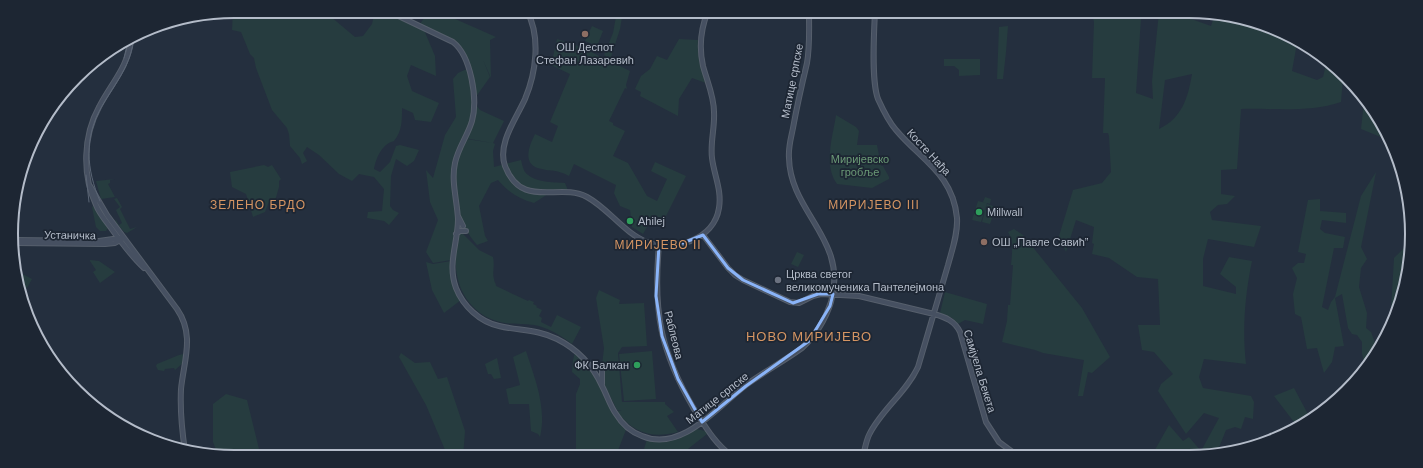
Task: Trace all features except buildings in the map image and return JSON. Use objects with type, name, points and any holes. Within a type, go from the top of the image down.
[{"type":"main road","name":"Матице српске","points":[[403,18],[453,42],[461,51],[470,69],[473,116],[469,130],[458,152],[454,165],[457,213],[452,261],[453,278],[458,292],[471,310],[483,319],[496,325],[536,331],[558,340],[576,351],[596,374],[616,416],[637,434],[652,439],[679,437],[695,427],[746,386],[810,341],[824,320],[833,294],[834,279],[830,253],[825,240],[797,190],[792,178],[789,160],[790,142],[808,52],[809,18]]},
{"type":"main road","points":[[529,18],[532,25],[534,38],[534,64],[532,78],[528,92],[505,143],[503,155],[507,170],[518,184],[532,192],[543,194],[573,193],[587,197],[636,236],[659,245],[683,244],[703,234],[716,219],[719,211],[719,189],[712,157],[714,106],[712,93],[701,55],[702,34],[706,18]]},
{"type":"main road","name":"Косте Нађа","points":[[864,450],[866,441],[872,429],[915,374],[954,243],[957,217],[951,194],[943,178],[896,130],[886,116],[878,98],[875,85],[875,18]]},
{"type":"main road","points":[[130,45],[129,54],[123,68],[100,104],[89,131],[86,157],[87,171],[91,194],[98,209],[112,229],[154,278],[181,316],[187,334],[188,345],[181,395],[185,444]]},
{"type":"main road","points":[[90,186],[125,247],[154,278]]},
{"type":"main road","points":[[457,213],[463,226]]},
{"type":"main road","points":[[105,241],[111,236],[112,229]]},
{"type":"main road","points":[[456,234],[460,231],[466,231]]},
{"type":"main road","name":"Самјуела Бекета","points":[[703,234],[734,274],[746,282],[787,301],[797,303],[818,294],[863,296],[934,314],[950,320],[958,328],[986,422],[999,442],[1010,450]]},
{"type":"main road","name":"Устаничка","points":[[18,242],[105,241],[121,238]]},
{"type":"main road","name":"Устаничка","points":[[18,242],[96,244],[115,243],[121,238]]},
{"type":"main road","points":[[115,243],[125,247]]},
{"type":"main road","name":"Раблеова","points":[[659,245],[656,296],[662,336],[669,358],[678,379],[702,422],[719,445],[725,450]]},
{"type":"main road","points":[[592,368],[601,369]]},
{"type":"main road","points":[[596,374],[601,369]]},
{"type":"main road","points":[[601,369],[603,386]]},
{"type":"main road","points":[[695,427],[701,427],[708,431]]},
{"type":"highlighted area","points":[[703,235],[728,268],[743,280],[793,303],[818,294],[833,294],[830,306],[809,341],[746,386],[702,422],[678,379],[662,336],[656,296],[659,245],[683,243]]},
{"type":"green space","points":[[233,18],[332,18],[355,37],[363,36],[372,24],[373,18],[396,18],[424,30],[435,56],[436,76],[411,65],[407,76],[412,91],[439,103],[431,122],[415,120],[413,113],[402,108],[402,122],[399,133],[394,141],[383,148],[376,160],[374,169],[380,172],[390,162],[396,146],[400,145],[419,150],[414,161],[407,166],[396,159],[391,176],[390,206],[393,210],[399,213],[389,225],[384,221],[367,218],[368,212],[382,211],[384,189],[374,177],[359,174],[352,181],[339,174],[319,155],[307,147],[303,153],[307,161],[302,164],[300,158],[290,146],[287,128],[272,110],[256,68],[254,58],[250,54],[241,32],[232,30]]},
{"type":"green space","points":[[424,18],[453,18],[496,37],[490,40],[491,78],[483,60],[490,77],[473,101],[480,110],[504,121],[493,143],[464,138],[454,160],[453,170],[457,219],[451,260],[433,263],[426,252],[438,220],[430,202],[426,170],[433,178],[445,135],[456,117],[453,79],[458,73],[471,67],[463,50],[455,41],[420,24]]},
{"type":"green space","points":[[616,18],[622,18],[611,57],[608,58],[604,55],[613,33]]},
{"type":"green space","points":[[1093,18],[1141,18],[1136,93],[1153,99],[1152,81],[1158,18],[1188,18],[1211,26],[1213,19],[1231,22],[1258,29],[1272,34],[1296,47],[1292,71],[1317,80],[1323,77],[1325,67],[1343,82],[1341,102],[1316,108],[1304,109],[1241,109],[1237,169],[1221,170],[1221,194],[1235,196],[1227,204],[1218,205],[1210,212],[1212,220],[1261,226],[1254,247],[1208,239],[1203,259],[1203,286],[1236,294],[1236,287],[1220,274],[1229,257],[1252,261],[1245,312],[1244,338],[1246,364],[1204,359],[1199,377],[1203,388],[1251,396],[1254,402],[1253,419],[1245,417],[1241,429],[1235,427],[1226,430],[1219,448],[1202,450],[1219,418],[1204,413],[1186,434],[1158,391],[1161,384],[1173,374],[1154,352],[1142,350],[1138,325],[1160,325],[1158,279],[1137,277],[1109,258],[1092,254],[1094,244],[1092,243],[1094,227],[1076,220],[1066,252],[1059,236],[1073,190],[1102,183],[1111,172],[1109,136],[1108,133],[1103,133],[1105,78],[1092,78]],"holes":[[[1192,74],[1183,106],[1178,113],[1173,119],[1159,129],[1165,80]]]},
{"type":"green space","points":[[592,26],[603,31],[597,46],[585,41]]},
{"type":"green space","points":[[1008,26],[1003,79],[997,79],[999,27]]},
{"type":"green space","points":[[557,39],[581,47],[630,71],[626,85],[627,89],[625,88],[609,121],[613,123],[613,125],[625,131],[613,156],[628,163],[647,196],[657,201],[667,179],[651,171],[655,162],[686,176],[664,220],[654,215],[643,234],[632,227],[630,210],[620,206],[614,193],[616,185],[574,164],[569,176],[535,167],[529,160],[529,150],[535,134],[552,142],[558,126],[550,122],[570,74],[551,65]]},
{"type":"green space","points":[[679,39],[698,40],[699,57],[706,83],[692,78],[679,99],[678,116],[640,96],[641,92],[635,89],[641,76],[650,69],[657,56],[667,60]]},
{"type":"green space","points":[[944,59],[980,59],[980,75],[959,76],[959,70],[954,66],[944,66]]},
{"type":"green space","points":[[1363,107],[1383,138],[1361,129]]},
{"type":"green space","name":"Миријевско гробље","points":[[836,115],[856,127],[859,131],[857,145],[877,145],[881,166],[883,166],[889,179],[872,188],[837,184],[833,176],[830,159],[831,141]]},
{"type":"green space","points":[[466,139],[495,144],[493,151],[494,167],[521,160],[524,171],[529,176],[538,180],[565,183],[569,193],[548,194],[534,203],[514,194],[498,180],[491,183],[479,206],[485,236],[488,241],[477,245],[466,231],[459,215],[455,173],[456,162]]},
{"type":"green space","points":[[264,165],[268,167],[272,165],[281,179],[279,181],[275,201],[270,199],[265,212],[253,217],[246,194],[232,187],[230,172]]},
{"type":"green space","points":[[1376,172],[1361,247],[1367,259],[1361,268],[1359,287],[1367,313],[1366,328],[1371,332],[1375,343],[1364,361],[1362,342],[1357,335],[1352,334],[1348,328],[1342,294],[1335,298],[1344,346],[1335,347],[1332,362],[1324,373],[1317,348],[1307,349],[1301,317],[1295,314],[1293,294],[1297,278],[1292,268],[1298,263],[1304,263],[1306,254],[1298,252],[1308,200],[1320,199],[1320,211],[1346,213],[1346,223],[1322,220],[1320,229],[1325,233],[1345,237],[1343,248],[1334,248],[1322,307],[1328,310],[1335,297],[1361,196]]},
{"type":"green space","points":[[115,179],[110,180],[110,183],[108,184],[115,197],[101,199],[96,181]]},
{"type":"green space","name":"Millwall","points":[[985,197],[991,199],[990,204],[987,203],[981,222],[972,220],[978,201],[986,203],[983,202]]},
{"type":"green space","points":[[117,198],[122,207],[120,209],[130,229],[137,227],[127,233],[124,232],[115,221],[116,220],[119,225],[122,223],[116,210],[120,207],[114,199]]},
{"type":"green space","points":[[987,204],[996,207],[990,224],[982,222]]},
{"type":"green space","points":[[93,206],[108,228],[106,231],[100,231],[96,227]]},
{"type":"green space","points":[[1014,229],[1023,235],[1082,308],[1110,357],[1092,373],[1088,372],[1083,396],[1078,396],[1084,360],[1043,353],[1002,342],[1007,321],[1008,305],[1010,305],[1013,265],[1011,265],[1012,243],[1008,232]]},
{"type":"green space","points":[[462,233],[479,250],[493,257],[493,277],[496,286],[528,301],[534,302],[533,304],[537,306],[536,307],[542,310],[539,316],[542,318],[541,322],[551,327],[557,315],[581,327],[572,344],[559,335],[539,326],[500,322],[486,317],[475,309],[461,288],[457,275],[456,249],[459,235]]},
{"type":"green space","points":[[1405,247],[1398,290],[1391,312],[1394,258]]},
{"type":"green space","points":[[797,252],[804,255],[798,267],[791,264]]},
{"type":"green space","points":[[90,260],[99,261],[115,272],[100,283],[93,272],[96,270]]},
{"type":"green space","points":[[451,261],[451,271],[461,300],[444,313],[432,290],[426,262],[433,264]]},
{"type":"green space","points":[[22,273],[32,279],[27,288],[24,286]]},
{"type":"green space","points":[[599,290],[620,300],[619,304],[644,303],[647,346],[622,347],[618,353],[622,402],[665,402],[665,404],[674,412],[667,416],[678,432],[659,435],[644,432],[629,425],[616,411],[622,411],[617,410],[605,386],[602,365],[604,348],[596,298]]},
{"type":"green space","points":[[945,292],[987,304],[983,324],[965,320],[958,324],[952,318],[940,313]]},
{"type":"green space","points":[[526,351],[541,404],[542,426],[540,437],[538,434],[531,431],[529,404],[509,404],[506,389],[520,385],[513,357]]},
{"type":"green space","name":"ФК Балкан","points":[[652,351],[656,399],[624,401],[619,354]]},
{"type":"green space","points":[[575,352],[585,362],[610,404],[627,427],[618,450],[576,450],[576,394],[580,384],[580,379],[572,372]]},
{"type":"green space","points":[[401,353],[415,363],[430,362],[438,379],[447,377],[465,431],[464,450],[445,450],[426,405],[399,357]]},
{"type":"green space","points":[[184,354],[183,363],[175,370],[174,368],[165,369],[164,371],[158,370],[156,366],[157,364]]},
{"type":"green space","points":[[497,358],[501,378],[494,379],[491,374],[488,374],[485,364]]},
{"type":"green space","points":[[1294,388],[1308,415],[1294,423],[1274,396]]},
{"type":"green space","points":[[226,394],[247,400],[259,449],[216,449],[213,442],[213,404]]},
{"type":"green space","points":[[1169,425],[1183,441],[1189,437],[1200,450],[1155,450]]},
{"type":"green space","points":[[697,429],[705,431],[707,434],[687,450],[644,450],[647,439],[667,441]]},
{"type":"tram line","points":[[100,201],[95,189],[90,165],[89,153],[92,129],[102,106],[126,65],[133,43]]},
{"type":"tram line","points":[[124,58],[127,47]]},
{"type":"tram line","points":[[86,175],[89,202]]},
{"type":"place","name":"ОШ Деспот Стефан Лазаревић","points":[[585,34]]},
{"type":"place","name":"Millwall","points":[[979,212]]},
{"type":"place","name":"Ahilej","points":[[630,221]]},
{"type":"place","name":"ОШ „Павле Савић”","points":[[984,242]]},
{"type":"place","name":"Црква светог великомученика Пантелејмона","points":[[778,280]]},
{"type":"place","name":"ФК Балкан","points":[[637,365]]},
{"type":"district","name":"ЗЕЛЕНО БРДО","points":[[258,205]]},
{"type":"district","name":"МИРИЈЕВО III","points":[[874,205]]},
{"type":"district","name":"МИРИЈЕВО II","points":[[658,245]]},
{"type":"district","name":"НОВО МИРИЈЕВО","points":[[809,336]]}]
